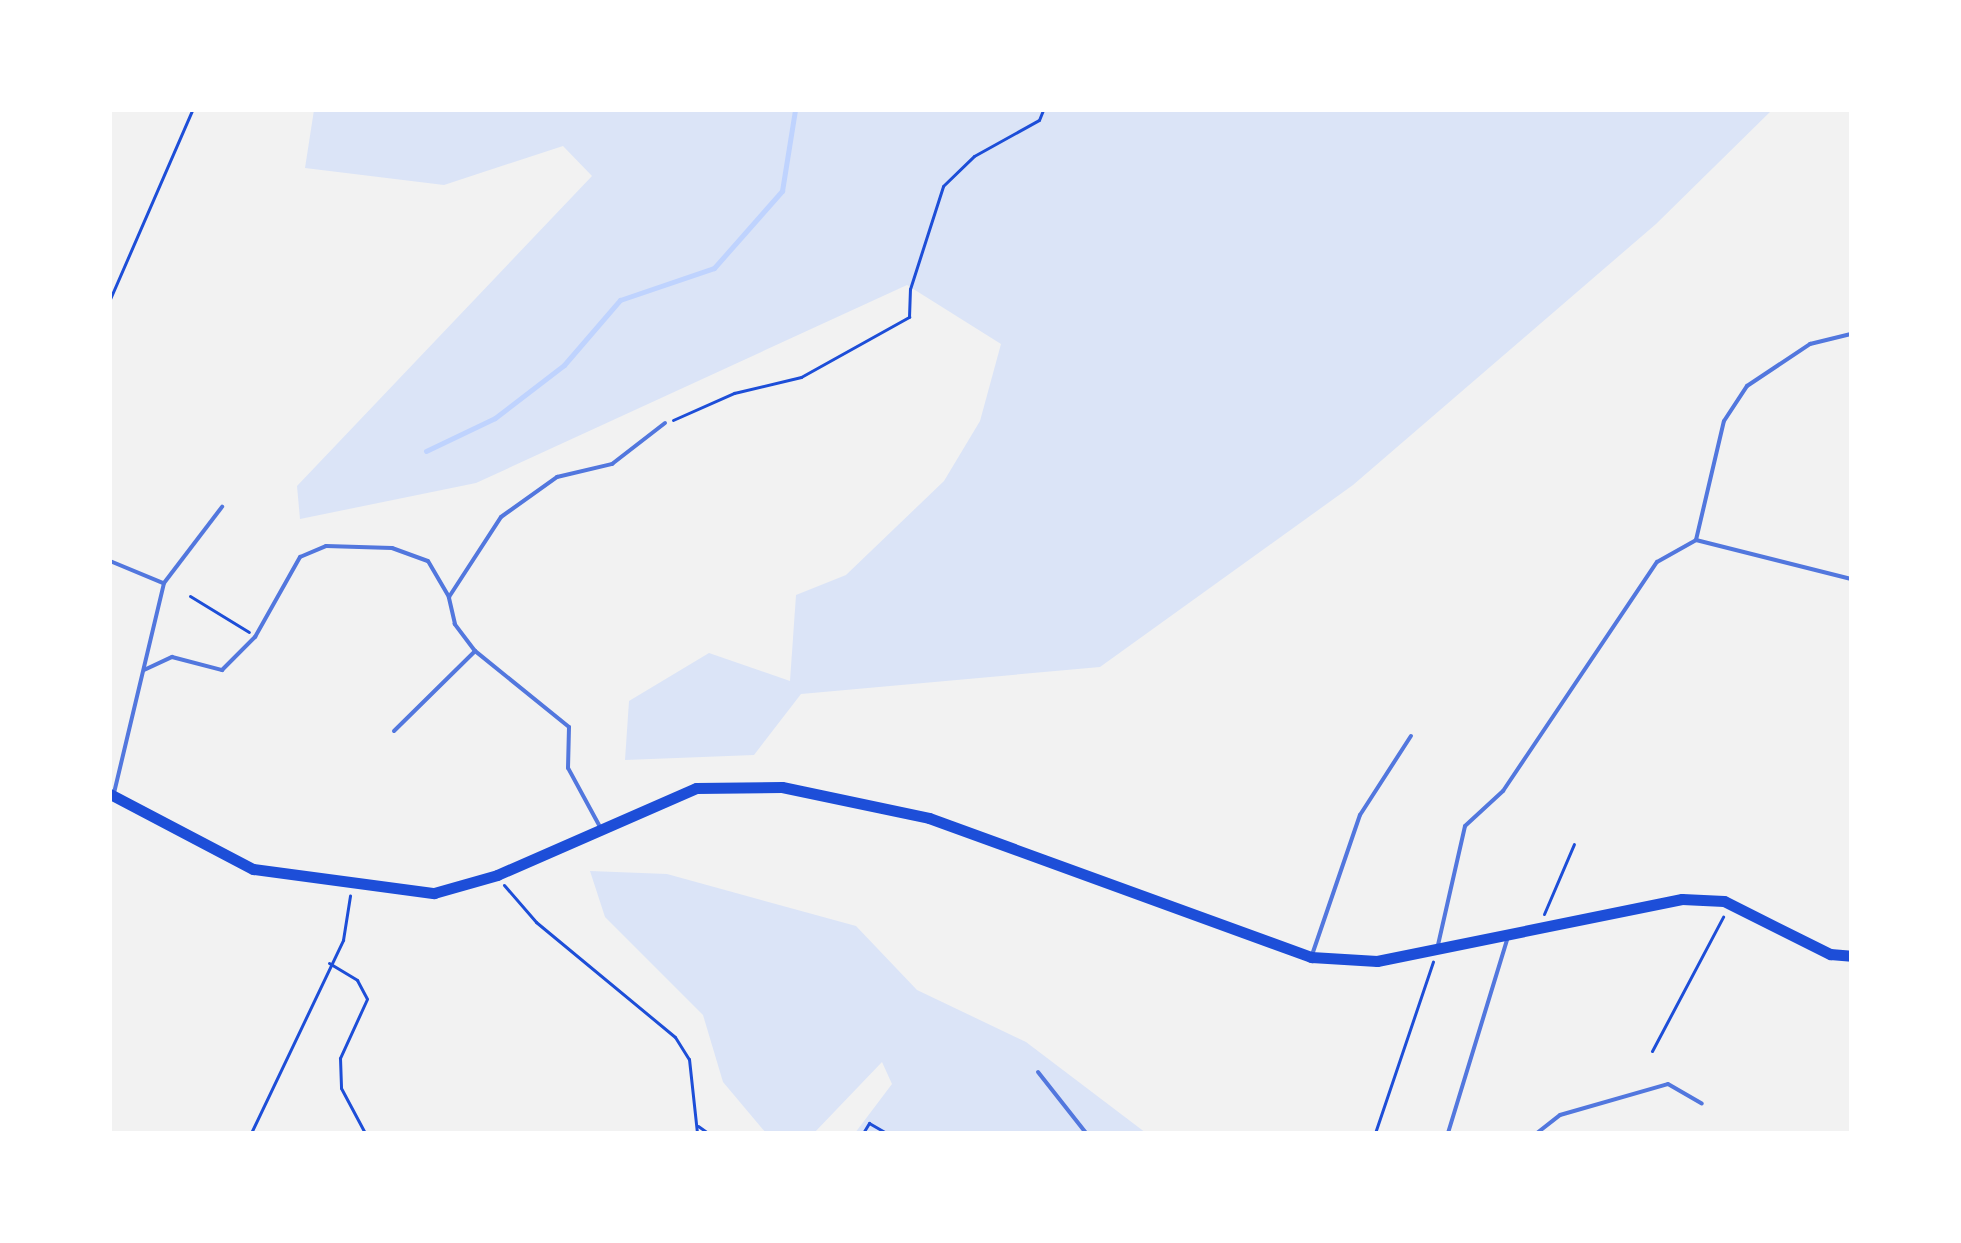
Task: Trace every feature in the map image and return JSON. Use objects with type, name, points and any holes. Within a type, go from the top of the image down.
[{"type":"main road","points":[[112,795],[253,869],[434,893],[497,875],[599,825],[696,788],[782,787],[929,818],[1311,957],[1377,961],[1508,937],[1682,899],[1730,904],[1830,954],[1851,956]]},
{"type":"lane","points":[[1696,540],[1724,421],[1747,386],[1810,344],[1851,334]]},
{"type":"lane","points":[[449,597],[501,517],[557,477],[612,464],[665,423]]},
{"type":"lane","points":[[112,795],[164,583],[222,507]]},
{"type":"lane","points":[[1437,951],[1465,826],[1503,791],[1657,562],[1696,540],[1851,579]]},
{"type":"lane","points":[[144,670],[172,657],[222,670],[255,637],[300,557],[326,546],[392,548],[428,561],[449,597],[455,624],[475,651],[569,727],[568,768],[599,825]]},
{"type":"lane","points":[[110,561],[164,583]]},
{"type":"lane","points":[[394,731],[475,651]]},
{"type":"lane","points":[[1311,957],[1360,815],[1411,736]]},
{"type":"lane","points":[[1448,1133],[1508,937]]},
{"type":"lane","points":[[1038,1072],[1086,1133]]},
{"type":"lane","points":[[1537,1133],[1560,1115],[1668,1084],[1702,1104]]},
{"type":"path","points":[[110,299],[192,110]]},
{"type":"path","points":[[665,423],[734,393],[801,377],[909,317],[910,289],[943,186],[974,156],[1028,129],[1043,110]]},
{"type":"path","points":[[190,596],[255,637]]},
{"type":"path","points":[[1537,930],[1574,844]]},
{"type":"path","points":[[497,875],[536,922],[675,1037],[689,1059],[697,1133]]},
{"type":"path","points":[[251,1133],[329,963],[343,940],[351,884]]},
{"type":"path","points":[[1652,1051],[1702,945],[1730,904]]},
{"type":"path","points":[[1375,1133],[1437,951]]},
{"type":"path","points":[[329,963],[357,980],[367,999],[340,1058],[341,1088],[365,1133]]},
{"type":"path","points":[[863,1133],[869,1123],[886,1133]]},
{"type":"path","points":[[698,1126],[708,1133]]},
{"type":"shaded area","points":[[314,110],[1772,110],[1656,224],[1353,485],[1100,667],[801,694],[754,755],[625,760],[629,701],[709,653],[790,681],[796,595],[846,575],[944,481],[980,421],[1001,344],[907,285],[476,483],[300,519],[297,486],[592,176],[563,146],[444,185],[305,168]]},
{"type":"shaded area","points":[[590,871],[667,874],[856,926],[917,990],[1026,1042],[1146,1133],[855,1133],[892,1084],[882,1062],[814,1133],[766,1133],[723,1082],[703,1015],[605,917]]},
{"type":"waterway","points":[[426,451],[495,418],[564,365],[620,300],[714,268],[782,191],[795,110]]}]
